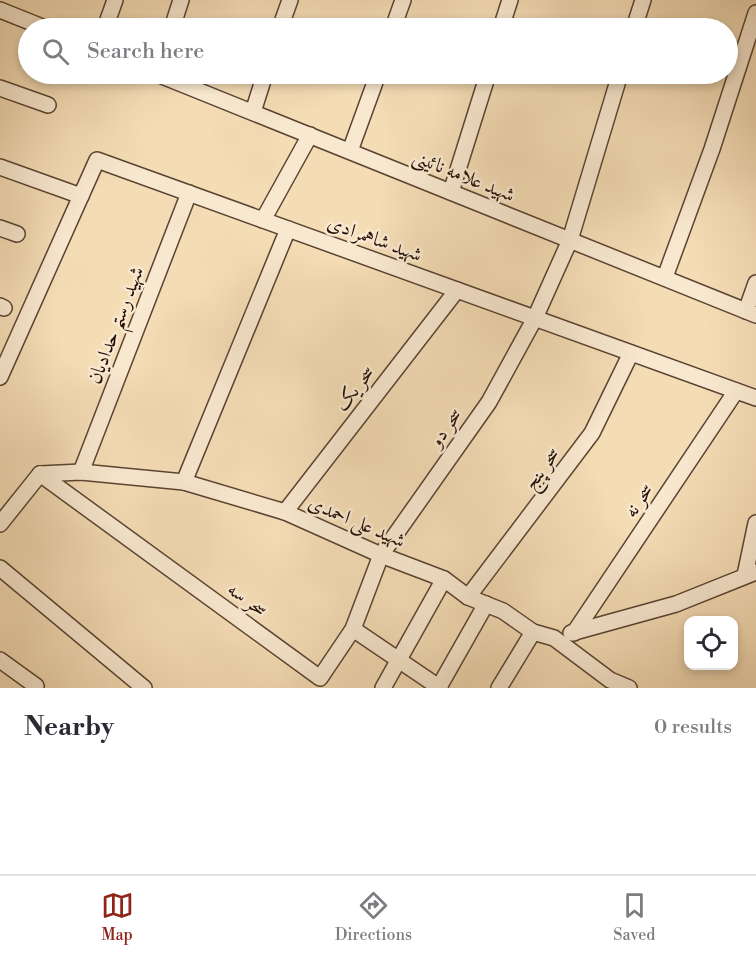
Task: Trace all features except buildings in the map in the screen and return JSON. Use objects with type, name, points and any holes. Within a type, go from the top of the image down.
[{"type":"street","points":[[109,18],[115,0]]},
{"type":"street","points":[[175,18],[181,0]]},
{"type":"street","points":[[284,18],[290,0]]},
{"type":"street","points":[[397,18],[403,0]]},
{"type":"street","points":[[504,18],[510,0]]},
{"type":"street","points":[[637,18],[643,0]]},
{"type":"street","points":[[0,10],[20,18]]},
{"type":"street","points":[[738,69],[756,13]]},
{"type":"street","name":"شهید علامه‌ نائینی","points":[[182,84],[751,313]]},
{"type":"street","points":[[253,112],[262,84]]},
{"type":"street","points":[[350,151],[374,84]]},
{"type":"street","points":[[451,192],[485,84]]},
{"type":"street","name":"سحر دو","points":[[381,555],[489,402],[535,318],[570,240],[618,84]]},
{"type":"street","points":[[665,277],[733,84]]},
{"type":"street","points":[[0,88],[48,105]]},
{"type":"street","points":[[263,220],[310,135]]},
{"type":"street","name":"شهید شاهمرادی","points":[[81,196],[97,160],[756,398]]},
{"type":"street","points":[[0,166],[81,196],[0,377]]},
{"type":"street","name":"شهید رستم حدادیان","points":[[81,472],[189,193]]},
{"type":"street","points":[[0,228],[17,234]]},
{"type":"street","points":[[184,482],[288,229]]},
{"type":"street","points":[[751,313],[756,282]]},
{"type":"street","name":"سحر یک","points":[[285,512],[457,290]]},
{"type":"street","name":"سحر پنج","points":[[468,597],[592,433],[631,353]]},
{"type":"street","name":"سحر نه","points":[[574,633],[736,391]]},
{"type":"street","name":"شهید علی احمدی","points":[[40,474],[81,472],[184,482],[285,512],[381,555],[444,579],[468,597],[503,610],[533,632],[554,638],[610,680],[627,688]]},
{"type":"street","points":[[0,524],[5,506],[40,474]]},
{"type":"street","name":"سحر سه","points":[[40,474],[320,678],[353,630],[381,555]]},
{"type":"street","points":[[554,638],[676,604],[750,573],[756,523]]},
{"type":"street","points":[[0,569],[144,688]]},
{"type":"street","points":[[383,688],[444,579]]},
{"type":"street","points":[[353,630],[440,688],[486,604]]},
{"type":"street","points":[[499,688],[533,632]]},
{"type":"street","points":[[0,660],[36,686]]}]
